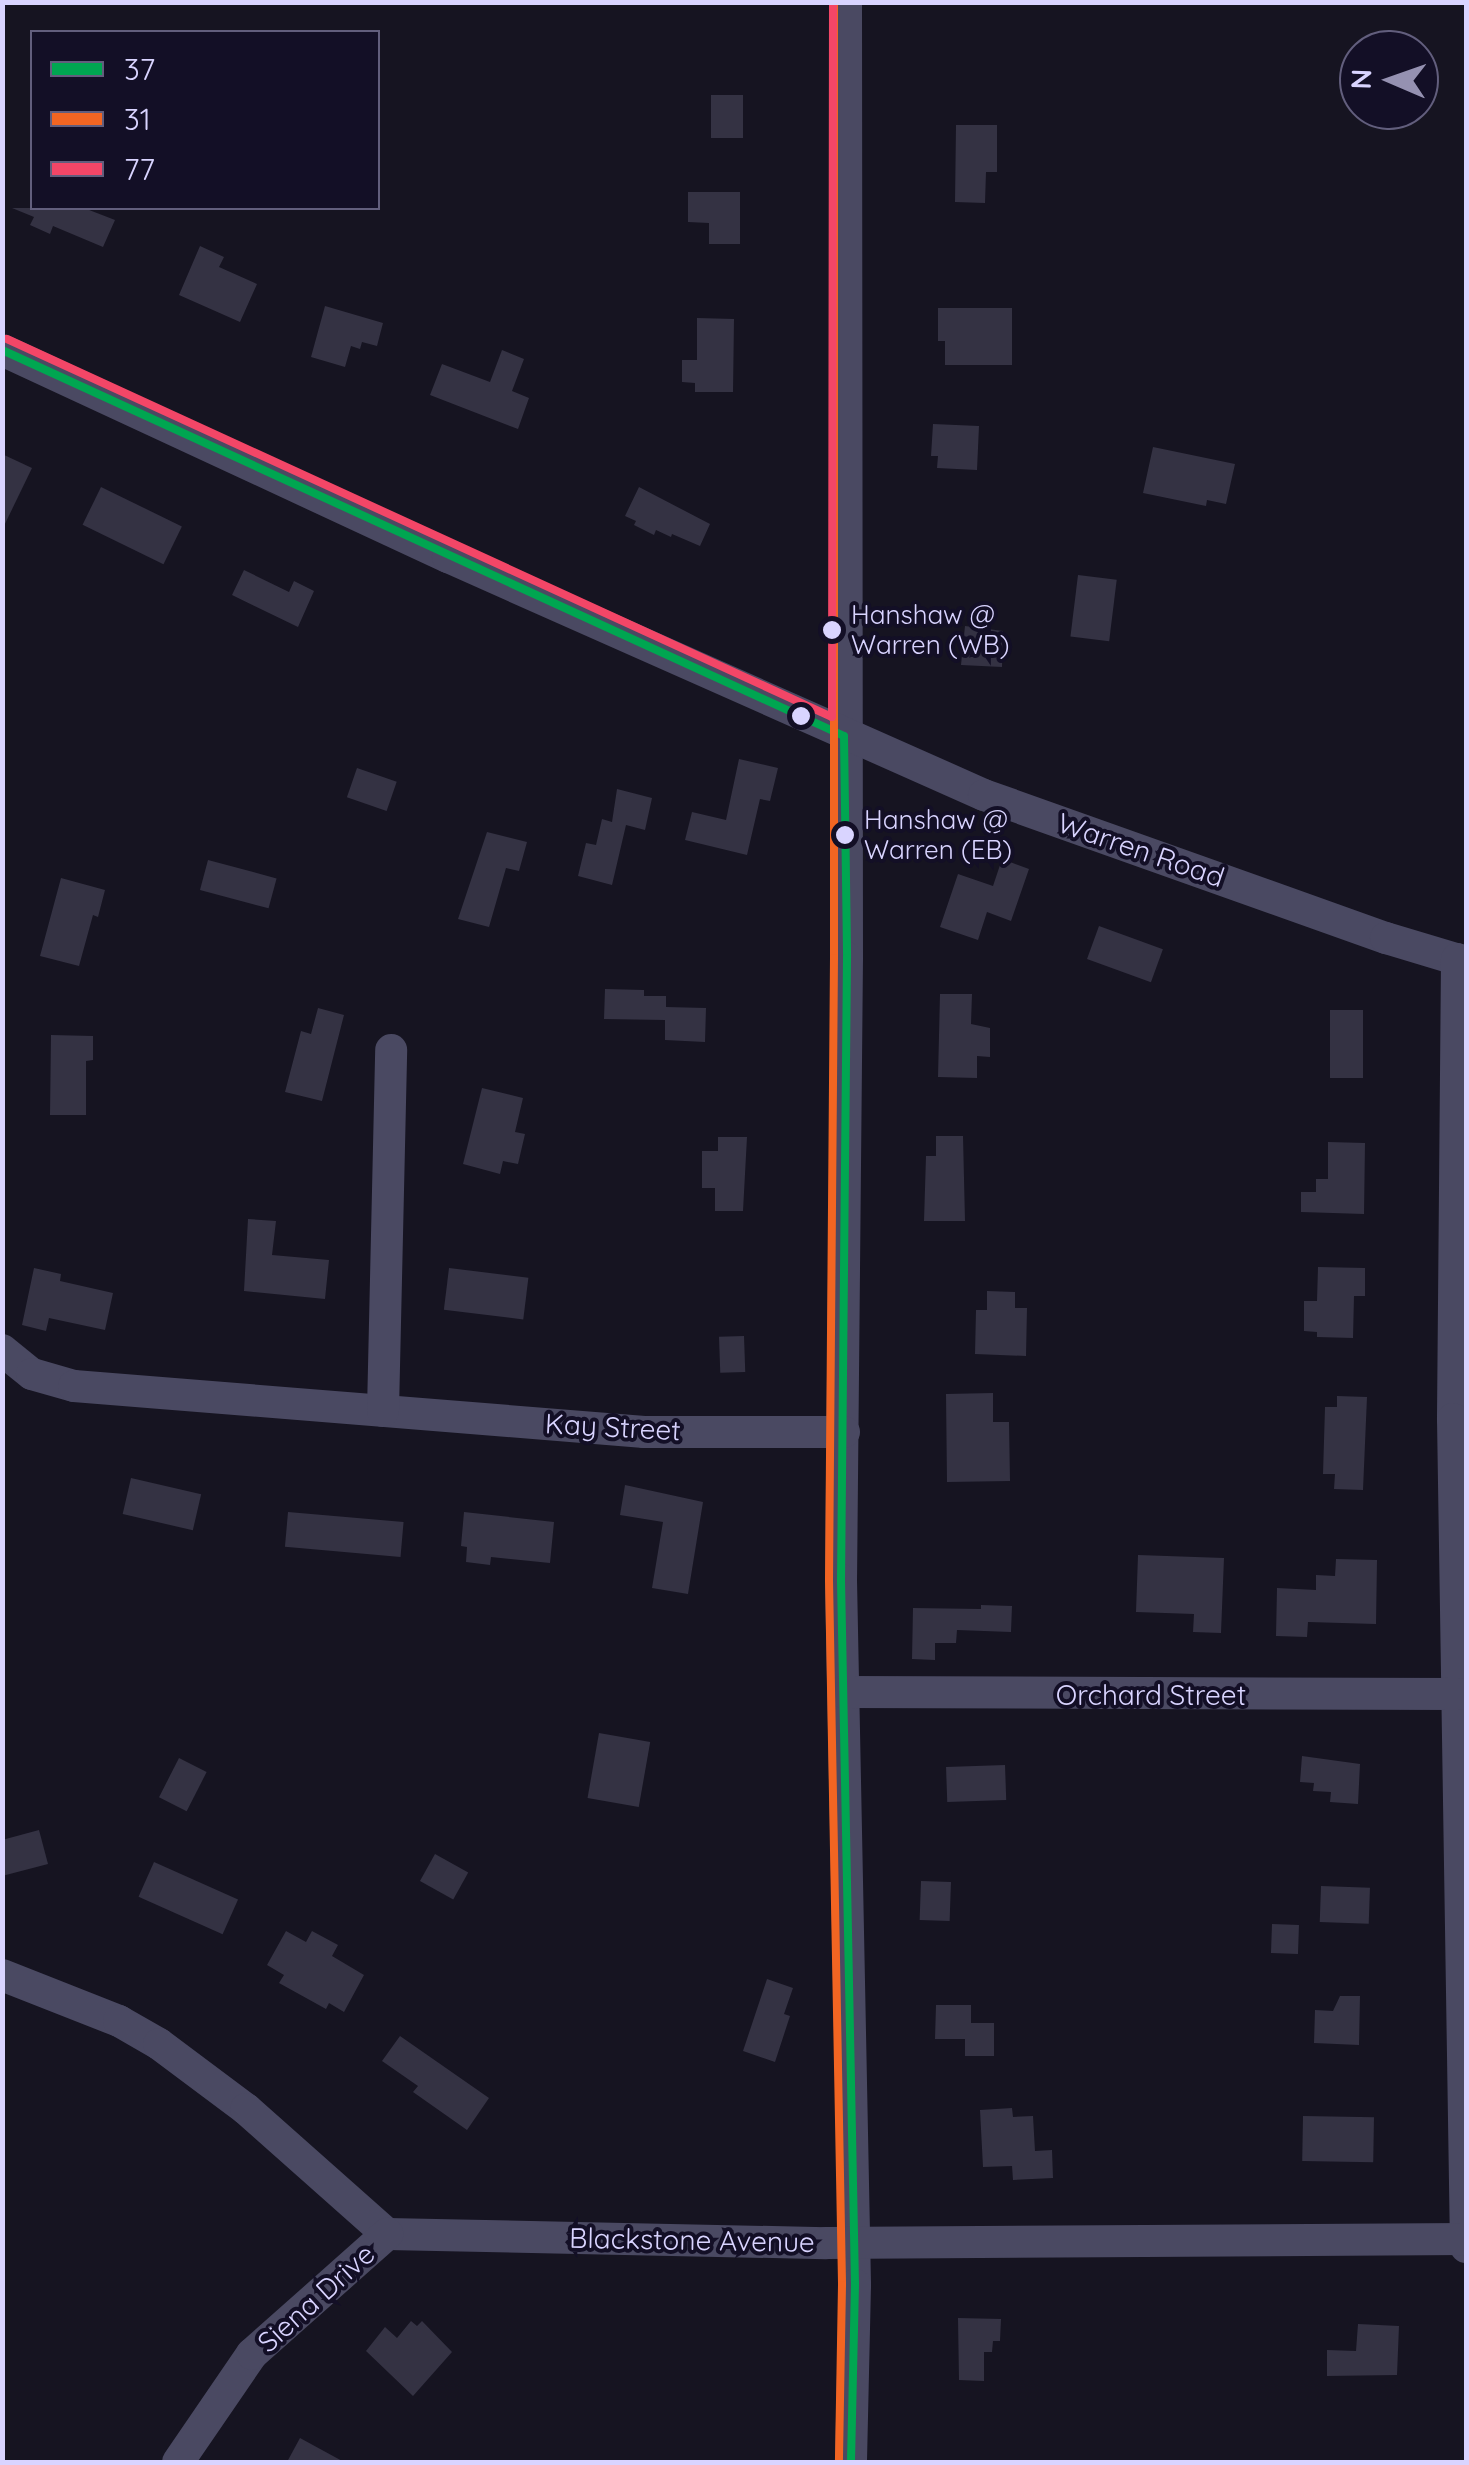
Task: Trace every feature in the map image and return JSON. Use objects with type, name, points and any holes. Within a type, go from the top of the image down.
[{"type":"street","points":[[846,2],[843,1692],[854,2242],[850,2462]]},
{"type":"street","name":"Warren Road","points":[[2,350],[844,736],[1133,850],[1462,960]]},
{"type":"street","points":[[1462,960],[1453,1419],[1466,2248]]},
{"type":"street","points":[[383,1411],[391,1050]]},
{"type":"street","name":"Kay Street","points":[[2,1350],[32,1374],[63,1384],[644,1432],[844,1432]]},
{"type":"street","name":"Orchard Street","points":[[843,1692],[1458,1694]]},
{"type":"street","points":[[2,1975],[120,2021],[159,2044],[246,2109],[387,2234]]},
{"type":"street","name":"Blackstone Avenue","points":[[387,2234],[854,2242],[1466,2239]]},
{"type":"street","name":"Siena Drive","points":[[178,2462],[252,2354],[387,2234]]},
{"type":"building","points":[[711,95],[743,95],[743,138],[711,138]]},
{"type":"building","points":[[956,125],[997,125],[997,172],[986,172],[985,203],[955,202]]},
{"type":"building","points":[[688,192],[740,192],[740,244],[709,244],[709,223],[688,222]]},
{"type":"building","points":[[12,208],[89,210],[115,220],[103,247],[53,226],[50,234],[30,225],[34,217]]},
{"type":"building","points":[[200,246],[224,257],[219,267],[257,284],[240,322],[179,295]]},
{"type":"building","points":[[325,306],[383,323],[377,346],[362,342],[360,349],[351,346],[345,367],[311,357]]},
{"type":"building","points":[[938,308],[1012,308],[1012,365],[945,365],[945,341],[938,341]]},
{"type":"building","points":[[697,318],[734,319],[733,392],[695,392],[695,383],[682,382],[682,360],[697,360]]},
{"type":"building","points":[[502,350],[524,359],[512,391],[529,398],[518,429],[430,395],[442,364],[490,382]]},
{"type":"building","points":[[933,424],[979,426],[977,470],[937,468],[938,456],[931,456]]},
{"type":"building","points":[[1153,447],[1235,464],[1226,504],[1207,500],[1206,506],[1143,493]]},
{"type":"building","points":[[2,454],[32,468],[2,530]]},
{"type":"building","points":[[101,487],[182,526],[163,564],[83,525]]},
{"type":"building","points":[[639,487],[710,524],[700,546],[656,530],[654,535],[634,525],[636,521],[625,516]]},
{"type":"building","points":[[244,570],[289,592],[294,581],[314,591],[298,627],[232,595]]},
{"type":"building","points":[[1078,575],[1117,580],[1109,641],[1070,637]]},
{"type":"building","points":[[965,626],[1003,631],[1002,667],[961,665]]},
{"type":"building","points":[[739,759],[778,768],[770,801],[760,799],[747,855],[685,840],[692,812],[726,820]]},
{"type":"building","points":[[357,768],[397,782],[387,811],[347,797]]},
{"type":"building","points":[[617,789],[652,798],[645,830],[626,825],[612,885],[578,876],[586,843],[596,845],[602,819],[612,822]]},
{"type":"building","points":[[487,832],[527,842],[519,871],[506,868],[489,927],[458,919]]},
{"type":"building","points":[[1002,859],[1029,869],[1011,921],[987,912],[978,940],[940,927],[958,874],[993,886]]},
{"type":"building","points":[[208,860],[277,878],[269,908],[200,890]]},
{"type":"building","points":[[61,878],[105,890],[98,917],[93,915],[79,966],[40,956]]},
{"type":"building","points":[[1099,926],[1163,949],[1151,982],[1087,959]]},
{"type":"building","points":[[605,989],[644,990],[644,996],[666,996],[666,1007],[706,1008],[705,1042],[665,1040],[665,1020],[604,1019]]},
{"type":"building","points":[[940,994],[972,994],[971,1024],[990,1028],[990,1057],[977,1056],[977,1078],[938,1077]]},
{"type":"building","points":[[318,1008],[344,1015],[322,1101],[285,1092],[301,1031],[311,1034]]},
{"type":"building","points":[[1330,1010],[1363,1010],[1363,1078],[1330,1078]]},
{"type":"building","points":[[51,1035],[93,1036],[93,1060],[86,1061],[86,1115],[50,1115]]},
{"type":"building","points":[[482,1088],[523,1098],[515,1132],[525,1134],[518,1164],[503,1161],[500,1174],[463,1164]]},
{"type":"building","points":[[936,1136],[963,1136],[965,1221],[924,1221],[926,1156],[936,1156]]},
{"type":"building","points":[[718,1137],[747,1137],[743,1211],[715,1211],[715,1188],[702,1188],[702,1151],[718,1151]]},
{"type":"building","points":[[1328,1142],[1365,1143],[1364,1214],[1301,1212],[1301,1192],[1316,1192],[1316,1179],[1328,1179]]},
{"type":"building","points":[[248,1219],[276,1221],[272,1255],[329,1260],[325,1299],[244,1291]]},
{"type":"building","points":[[1318,1267],[1365,1268],[1365,1296],[1354,1296],[1353,1338],[1317,1337],[1317,1332],[1304,1331],[1304,1301],[1317,1301]]},
{"type":"building","points":[[34,1268],[61,1274],[60,1281],[113,1293],[105,1330],[49,1318],[46,1331],[22,1325]]},
{"type":"building","points":[[449,1268],[528,1278],[523,1319],[444,1310]]},
{"type":"building","points":[[987,1291],[1015,1292],[1015,1308],[1027,1308],[1026,1356],[975,1354],[976,1310],[987,1310]]},
{"type":"building","points":[[744,1336],[745,1372],[720,1373],[719,1337]]},
{"type":"building","points":[[993,1393],[993,1422],[1009,1422],[1010,1481],[947,1482],[946,1394]]},
{"type":"building","points":[[1337,1396],[1367,1397],[1363,1490],[1334,1489],[1335,1474],[1323,1474],[1325,1407],[1337,1407]]},
{"type":"building","points":[[131,1478],[201,1494],[193,1530],[123,1514]]},
{"type":"building","points":[[625,1485],[703,1502],[688,1594],[652,1588],[663,1522],[620,1515]]},
{"type":"building","points":[[288,1512],[404,1522],[401,1557],[285,1547]]},
{"type":"building","points":[[464,1512],[554,1522],[550,1563],[491,1557],[490,1565],[466,1562],[467,1547],[461,1546]]},
{"type":"building","points":[[1138,1555],[1224,1558],[1221,1633],[1193,1632],[1194,1614],[1136,1612]]},
{"type":"building","points":[[1336,1559],[1377,1560],[1376,1624],[1308,1622],[1307,1637],[1276,1636],[1277,1588],[1316,1590],[1316,1575],[1335,1576]]},
{"type":"building","points":[[981,1605],[1012,1606],[1011,1632],[957,1630],[956,1643],[935,1643],[935,1660],[912,1659],[913,1608],[981,1609]]},
{"type":"building","points":[[599,1733],[650,1742],[639,1807],[588,1798]]},
{"type":"building","points":[[1302,1756],[1360,1764],[1358,1804],[1330,1802],[1331,1792],[1313,1791],[1314,1783],[1300,1782]]},
{"type":"building","points":[[179,1758],[207,1772],[187,1811],[159,1797]]},
{"type":"building","points":[[1005,1765],[1006,1800],[947,1802],[946,1767]]},
{"type":"building","points":[[39,1830],[48,1864],[2,1876],[2,1840]]},
{"type":"building","points":[[435,1854],[468,1872],[453,1900],[420,1881]]},
{"type":"building","points":[[154,1862],[238,1899],[223,1934],[139,1897]]},
{"type":"building","points":[[921,1881],[951,1882],[950,1921],[920,1920]]},
{"type":"building","points":[[1321,1886],[1370,1888],[1369,1924],[1320,1922]]},
{"type":"building","points":[[1272,1924],[1299,1925],[1298,1954],[1271,1953]]},
{"type":"building","points":[[286,1931],[306,1942],[312,1931],[338,1945],[332,1956],[364,1975],[344,2012],[329,2003],[326,2009],[279,1983],[284,1975],[267,1965]]},
{"type":"building","points":[[767,1979],[793,1988],[784,2014],[790,2016],[775,2062],[743,2051]]},
{"type":"building","points":[[1340,1996],[1360,1996],[1359,2045],[1314,2043],[1315,2010],[1333,2011]]},
{"type":"building","points":[[936,2005],[971,2005],[971,2023],[994,2023],[994,2056],[965,2056],[965,2039],[935,2039]]},
{"type":"building","points":[[400,2036],[489,2098],[467,2130],[413,2092],[418,2086],[382,2061]]},
{"type":"building","points":[[1012,2108],[1013,2117],[1033,2116],[1035,2151],[1052,2150],[1053,2178],[1013,2180],[1012,2166],[983,2167],[980,2110]]},
{"type":"building","points":[[1303,2116],[1374,2117],[1373,2162],[1302,2161]]},
{"type":"building","points":[[958,2318],[1001,2319],[1000,2341],[993,2341],[992,2352],[984,2352],[984,2381],[959,2380]]},
{"type":"building","points":[[411,2321],[417,2326],[422,2321],[452,2352],[413,2396],[366,2351],[385,2327],[397,2338]]},
{"type":"building","points":[[1358,2324],[1399,2326],[1397,2375],[1327,2376],[1327,2350],[1356,2351]]},
{"type":"building","points":[[300,2438],[344,2462],[287,2462]]},
{"type":"transit line","name":"77","points":[[7,339],[832,717],[833,2]]},
{"type":"transit line","name":"31","points":[[834,2],[834,958],[829,1580],[842,2285],[839,2462]]},
{"type":"transit line","name":"37","points":[[2,350],[844,736]]},
{"type":"transit line","name":"37","points":[[844,736],[847,958],[841,1580],[855,2285],[851,2462]]},
{"type":"place","name":"Hanshaw @ Warren (WB)","points":[[832,630]]},
{"type":"place","name":"Hanshaw @ Warren (EB)","points":[[845,835]]}]
